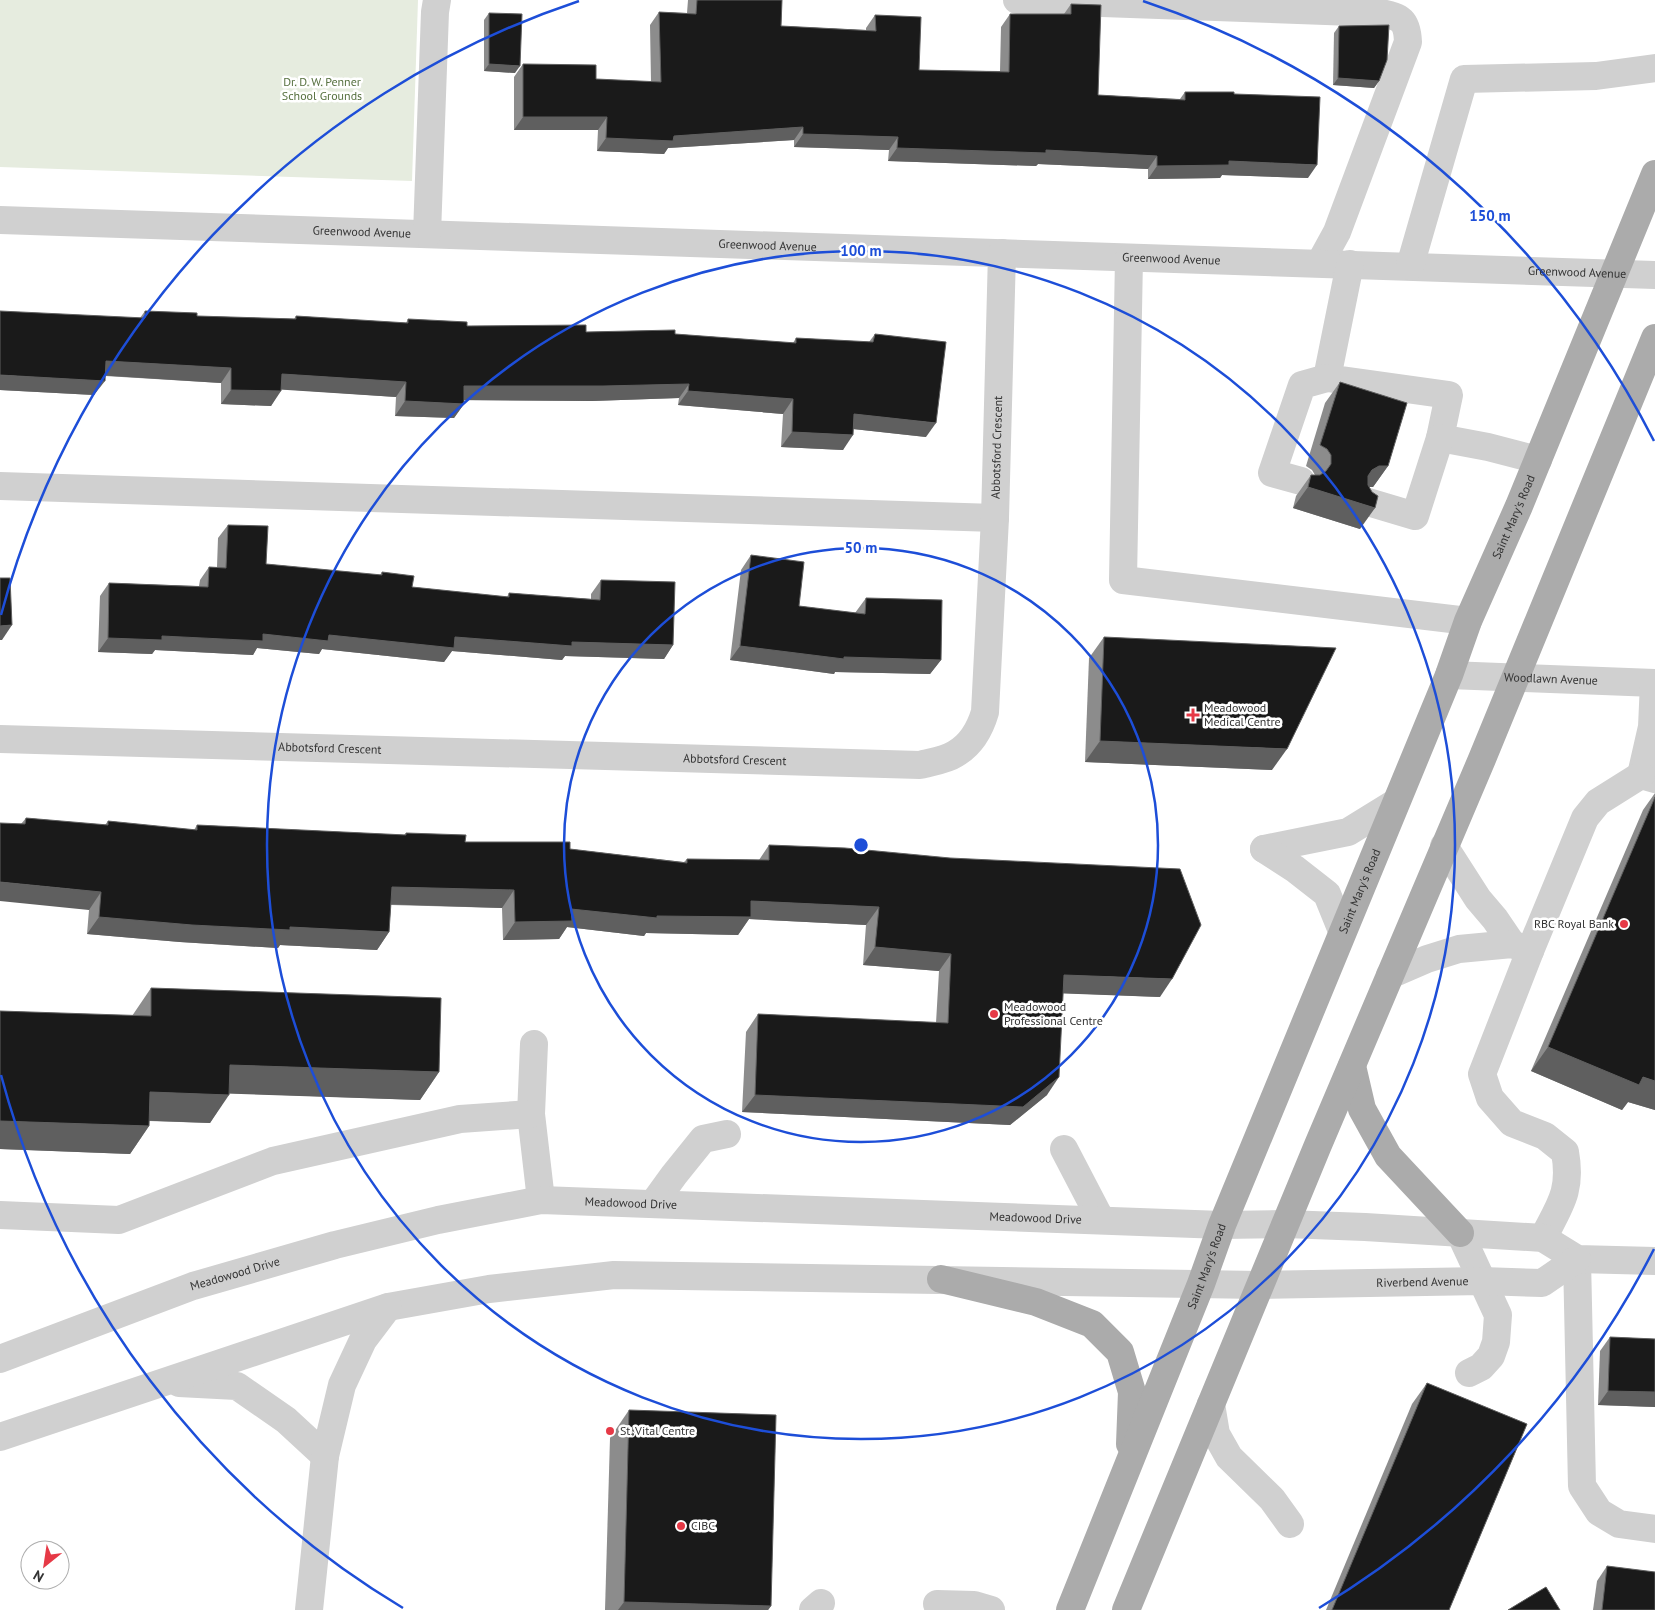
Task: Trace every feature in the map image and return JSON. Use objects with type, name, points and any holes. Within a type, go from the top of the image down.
[{"type":"main road","name":"Saint Mary's Road","points":[[1070,1610],[1201,1284],[1222,1225],[1449,675],[1468,621],[1538,460],[1655,174]]},
{"type":"main road","points":[[1126,1610],[1655,338]]},
{"type":"main road","points":[[1352,1066],[1362,1109],[1388,1156],[1460,1233]]},
{"type":"main road","points":[[941,1279],[1036,1302],[1092,1324],[1120,1352],[1132,1392],[1130,1461]]},
{"type":"street","points":[[427,234],[437,0]]},
{"type":"street","points":[[1017,0],[1381,13],[1396,16],[1403,21],[1408,30],[1408,42],[1338,232],[1320,263]]},
{"type":"street","points":[[1410,266],[1464,78],[1596,76],[1655,68]]},
{"type":"street","name":"Greenwood Avenue","points":[[0,220],[1129,258],[1614,272],[1655,275]]},
{"type":"street","name":"Abbotsford Crescent","points":[[0,739],[920,765],[955,755],[971,740],[980,727],[985,712],[995,518],[1002,253]]},
{"type":"street","points":[[1129,258],[1123,580],[1468,621]]},
{"type":"street","points":[[1327,378],[1350,264]]},
{"type":"street","points":[[1301,481],[1272,473],[1302,385],[1327,378],[1449,394],[1440,438],[1415,516],[1368,502]]},
{"type":"street","points":[[1440,438],[1538,460]]},
{"type":"street","points":[[0,486],[995,518]]},
{"type":"street","name":"Woodlawn Avenue","points":[[1449,675],[1654,683]]},
{"type":"street","points":[[1543,1238],[1565,1194],[1568,1170],[1565,1152],[1545,1136],[1512,1123],[1490,1098],[1482,1074],[1521,947],[1585,818],[1598,802],[1648,777],[1654,683]]},
{"type":"street","points":[[1342,931],[1326,894],[1295,869],[1264,849],[1348,832],[1395,803]]},
{"type":"street","points":[[1444,846],[1478,899],[1521,947]]},
{"type":"street","points":[[1390,976],[1427,959],[1458,949],[1521,947]]},
{"type":"street","points":[[534,1044],[531,1114],[541,1200]]},
{"type":"street","points":[[0,1215],[119,1220],[272,1160],[460,1119],[531,1114]]},
{"type":"street","points":[[653,1204],[703,1139],[727,1134]]},
{"type":"street","points":[[1064,1149],[1101,1220]]},
{"type":"street","name":"Meadowood Drive","points":[[0,1359],[194,1286],[316,1250],[438,1220],[541,1200],[1222,1225],[1286,1224]]},
{"type":"street","points":[[1286,1224],[1365,1226],[1543,1238],[1577,1259],[1655,1261]]},
{"type":"street","points":[[1460,1233],[1498,1315],[1496,1342],[1491,1356],[1481,1367],[1469,1373]]},
{"type":"street","points":[[1577,1259],[1582,1486],[1599,1512],[1620,1524],[1655,1528]]},
{"type":"street","name":"Riverbend Avenue","points":[[1260,1285],[1482,1281],[1542,1283],[1577,1259]]},
{"type":"street","points":[[0,1437],[388,1308],[489,1289],[614,1275],[1260,1285]]},
{"type":"street","points":[[309,1610],[325,1456],[342,1385],[364,1340],[388,1308]]},
{"type":"street","points":[[163,1382],[237,1386],[286,1420],[325,1456]]},
{"type":"street","points":[[1211,1404],[1216,1434],[1229,1457],[1272,1499],[1290,1524]]},
{"type":"street","points":[[937,1604],[974,1605],[991,1610]]},
{"type":"green space","name":"Dr. D. W. Penner School Grounds","points":[[0,0],[418,0],[412,181],[0,167]]},
{"type":"building","points":[[697,0],[782,0],[781,26],[876,31],[875,15],[921,17],[919,70],[1009,72],[1010,14],[1071,14],[1071,4],[1101,5],[1098,95],[1185,100],[1185,92],[1234,92],[1234,94],[1320,97],[1317,165],[1229,161],[1229,165],[1157,166],[1157,156],[1046,150],[1046,153],[897,148],[898,137],[803,134],[803,127],[674,136],[673,141],[606,138],[607,117],[523,117],[523,64],[596,65],[596,79],[661,82],[659,12],[696,14]]},
{"type":"building","points":[[489,13],[522,14],[520,66],[489,64]]},
{"type":"building","points":[[1389,25],[1387,60],[1379,81],[1338,78],[1339,26]]},
{"type":"building","points":[[0,311],[145,318],[145,311],[197,313],[197,316],[296,319],[296,316],[408,323],[408,319],[467,322],[467,326],[586,325],[586,332],[675,330],[675,334],[796,343],[796,338],[873,342],[875,334],[946,342],[936,423],[854,414],[853,435],[792,432],[793,399],[688,391],[689,384],[464,386],[464,404],[405,401],[406,382],[282,374],[281,391],[231,390],[231,368],[106,361],[105,381],[0,375]]},
{"type":"building","points":[[1340,382],[1407,403],[1388,466],[1379,466],[1372,470],[1368,476],[1368,485],[1372,492],[1378,496],[1375,508],[1308,487],[1311,475],[1320,475],[1331,464],[1331,455],[1327,449],[1320,445]]},
{"type":"building","points":[[228,525],[268,526],[266,564],[382,575],[382,572],[414,576],[412,587],[509,597],[509,593],[600,600],[601,580],[675,582],[673,645],[572,642],[572,646],[455,637],[454,648],[329,635],[328,641],[263,634],[263,641],[162,636],[162,640],[108,638],[109,583],[208,587],[209,567],[226,568]]},
{"type":"building","points":[[751,555],[804,562],[799,606],[865,614],[866,598],[942,600],[941,660],[844,657],[844,659],[740,646]]},
{"type":"building","points":[[0,578],[10,578],[12,625],[0,626]]},
{"type":"building","name":"Meadowood Medical Centre","points":[[1104,637],[1336,648],[1287,749],[1100,741]]},
{"type":"building","name":"RBC Royal Bank","points":[[1655,797],[1655,1081],[1643,1077],[1639,1085],[1548,1047]]},
{"type":"building","points":[[26,818],[108,825],[108,821],[197,830],[197,825],[406,835],[406,833],[466,835],[465,842],[570,842],[570,849],[687,863],[687,859],[769,860],[769,845],[845,848],[950,858],[1180,869],[1201,925],[1172,979],[1064,975],[1059,1077],[1023,1107],[755,1095],[758,1014],[948,1023],[951,954],[875,947],[879,907],[751,901],[751,917],[657,916],[657,918],[571,909],[572,921],[515,922],[514,890],[392,887],[389,932],[290,927],[290,930],[192,925],[99,917],[101,892],[0,882],[0,823],[25,824]]},
{"type":"building","points":[[151,988],[441,998],[439,1072],[230,1065],[229,1095],[150,1092],[149,1126],[0,1121],[0,1011],[151,1016]]},
{"type":"building","points":[[1610,1337],[1655,1339],[1655,1392],[1608,1391]]},
{"type":"building","points":[[1427,1383],[1527,1424],[1449,1610],[1332,1610]]},
{"type":"building","name":"CIBC","points":[[629,1410],[776,1415],[771,1606],[624,1602]]},
{"type":"building","points":[[1607,1566],[1655,1572],[1655,1610],[1602,1610]]},
{"type":"building","points":[[1546,1587],[1560,1610],[1508,1610]]},
{"type":"place","name":"Meadowood Medical Centre","points":[[1193,715]]},
{"type":"place","name":"RBC Royal Bank","points":[[1624,924]]},
{"type":"place","name":"Meadowood Professional Centre","points":[[994,1014]]},
{"type":"place","name":"St. Vital Centre","points":[[610,1431]]},
{"type":"place","name":"CIBC","points":[[681,1526]]}]
